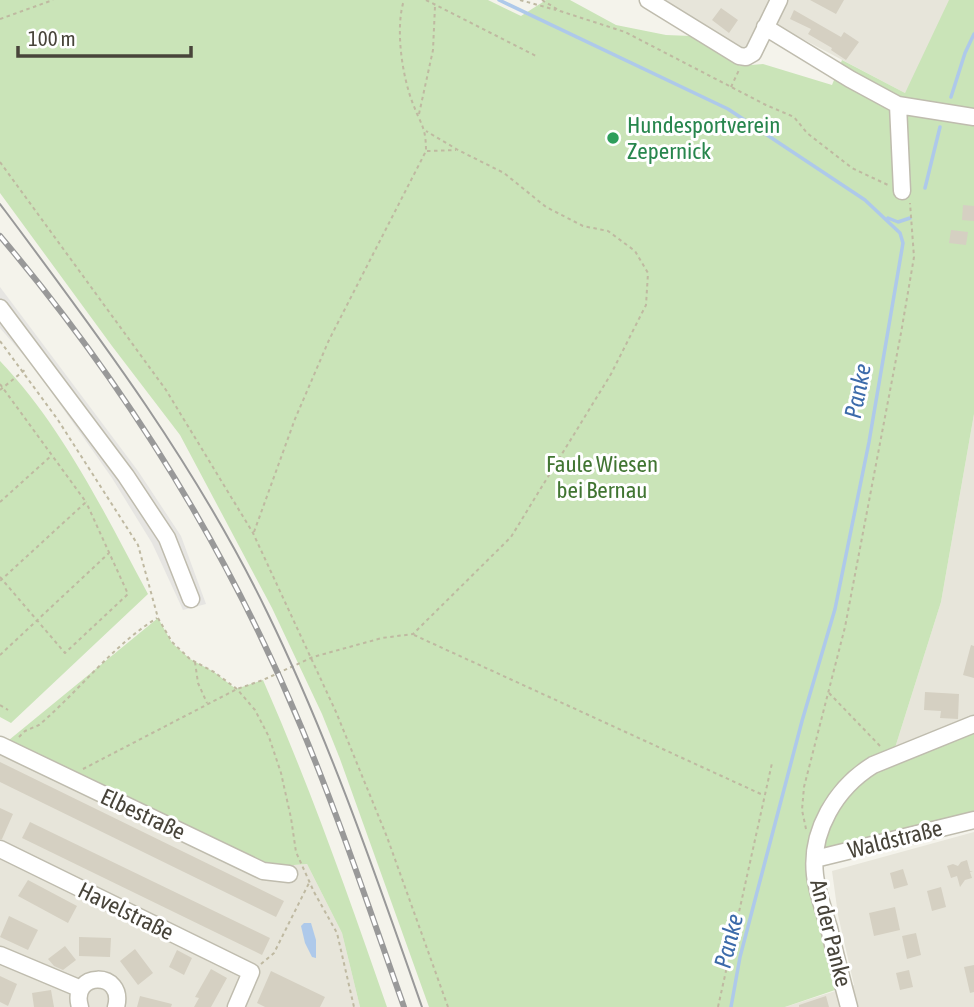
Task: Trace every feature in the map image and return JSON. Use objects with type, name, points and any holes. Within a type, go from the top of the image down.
[{"type":"street","points":[[648,0],[739,56],[746,57],[753,53],[779,0]]},
{"type":"street","points":[[765,27],[898,105],[974,117]]},
{"type":"street","points":[[898,105],[902,191]]},
{"type":"street","points":[[0,308],[126,476],[167,538],[191,599]]},
{"type":"street","points":[[816,856],[817,840],[825,818],[859,774],[974,724]]},
{"type":"street","name":"Elbestraße","points":[[4,746],[262,871],[289,874]]},
{"type":"street","name":"Waldstraße","points":[[816,856],[974,820]]},
{"type":"street","name":"Havelstraße","points":[[0,849],[251,972]]},
{"type":"street","name":"An der Panke","points":[[816,856],[815,875],[849,1007]]},
{"type":"street","points":[[0,955],[80,989]]},
{"type":"street","points":[[236,1007],[251,972]]},
{"type":"street","points":[[80,1007],[80,989],[91,980],[104,980],[115,989],[116,1007]]},
{"type":"path","points":[[0,19],[53,0]]},
{"type":"path","points":[[253,533],[295,419],[329,341],[426,151],[426,131],[412,102],[400,44],[404,0]]},
{"type":"path","points":[[426,0],[538,57]]},
{"type":"path","points":[[520,0],[625,32],[766,105],[789,113],[807,133],[852,168],[908,196],[914,257],[901,333],[845,627],[804,786],[802,810],[816,856]]},
{"type":"path","points":[[542,0],[560,11]]},
{"type":"path","points":[[418,115],[433,50],[435,5]]},
{"type":"path","points":[[731,87],[746,57]]},
{"type":"path","points":[[412,634],[511,537],[611,374],[646,305],[648,273],[635,251],[608,231],[583,226],[546,207],[504,173],[426,131]]},
{"type":"path","points":[[426,151],[457,150]]},
{"type":"path","points":[[0,162],[166,390],[253,533],[313,657],[387,837],[449,1007]]},
{"type":"path","points":[[0,341],[58,420],[138,545],[158,618],[172,642],[194,661],[237,689],[255,710],[269,737],[281,773],[296,852],[337,933],[354,1007]]},
{"type":"path","points":[[0,390],[23,371]]},
{"type":"path","points":[[0,384],[86,502],[128,594],[65,653],[1,579],[86,502]]},
{"type":"path","points":[[0,502],[52,455]]},
{"type":"path","points":[[0,655],[109,553]]},
{"type":"path","points":[[4,746],[48,718],[112,654],[144,626],[158,618]]},
{"type":"path","points":[[66,778],[237,689],[263,681],[313,657],[382,638],[412,634],[763,795]]},
{"type":"path","points":[[194,661],[198,683],[207,704]]},
{"type":"path","points":[[828,692],[891,758]]},
{"type":"path","points":[[0,705],[8,710]]},
{"type":"path","points":[[718,1007],[772,762]]},
{"type":"path","points":[[251,972],[274,953],[310,882]]},
{"type":"shaded area","points":[[647,0],[954,0],[905,93],[776,25],[747,52]]},
{"type":"shaded area","points":[[0,287],[138,471],[181,536],[206,604],[183,610],[152,543],[112,478],[33,366],[0,328]]},
{"type":"shaded area","points":[[974,414],[974,716],[894,751],[941,602]]},
{"type":"shaded area","points":[[0,736],[76,772],[295,865],[307,864],[342,933],[360,1007],[0,1007]]},
{"type":"shaded area","points":[[974,832],[974,1007],[785,1007],[854,985],[838,915],[832,871]]},
{"type":"green space","name":"Faule Wiesen bei Bernau","points":[[0,0],[488,0],[521,16],[546,0],[570,0],[616,25],[666,35],[691,36],[740,66],[763,64],[832,85],[842,60],[905,93],[949,0],[974,0],[974,414],[941,602],[894,751],[974,730],[974,816],[811,853],[838,989],[785,1007],[429,1007],[340,759],[272,608],[180,435],[0,193]]},
{"type":"green space","points":[[0,361],[44,414],[82,472],[148,594],[11,723],[0,717]]},
{"type":"green space","points":[[158,618],[172,643],[190,659],[214,672],[236,689],[263,680],[313,801],[387,1007],[360,1007],[342,933],[307,864],[268,867],[9,740]]},
{"type":"water","points":[[311,923],[316,940],[316,958],[312,957],[305,943],[301,926]]},
{"type":"building","points":[[810,0],[844,0],[836,14]]},
{"type":"building","points":[[721,8],[738,20],[729,33],[712,20]]},
{"type":"building","points":[[794,10],[841,37],[844,32],[859,42],[846,60],[808,34],[811,29],[790,19]]},
{"type":"building","points":[[963,205],[974,206],[974,221],[962,220]]},
{"type":"building","points":[[951,230],[968,232],[966,245],[949,243]]},
{"type":"building","points":[[971,645],[974,646],[974,678],[963,675]]},
{"type":"building","points":[[925,692],[959,694],[958,719],[940,718],[941,711],[924,710]]},
{"type":"building","points":[[0,762],[284,901],[276,917],[0,782]]},
{"type":"building","points":[[0,808],[13,814],[2,839],[0,839]]},
{"type":"building","points":[[30,822],[270,938],[262,955],[22,838]]},
{"type":"building","points":[[967,860],[970,871],[973,872],[970,872],[972,878],[965,880],[960,887],[957,876],[951,878],[947,866],[958,866]]},
{"type":"building","points":[[903,869],[908,885],[894,889],[890,873]]},
{"type":"building","points":[[28,880],[77,906],[68,923],[18,896]]},
{"type":"building","points":[[941,887],[946,907],[932,911],[927,891]]},
{"type":"building","points":[[895,907],[900,930],[874,936],[869,913]]},
{"type":"building","points":[[9,916],[38,930],[28,950],[0,937]]},
{"type":"building","points":[[916,933],[921,955],[907,959],[902,936]]},
{"type":"building","points":[[79,937],[111,938],[110,957],[79,956]]},
{"type":"building","points":[[65,946],[76,960],[63,970],[48,959]]},
{"type":"building","points":[[135,949],[153,973],[138,985],[120,961]]},
{"type":"building","points":[[177,950],[192,958],[184,975],[169,967]]},
{"type":"building","points":[[974,965],[974,992],[970,993],[964,967]]},
{"type":"building","points":[[211,969],[227,978],[211,1007],[194,1007],[199,998],[195,997]]},
{"type":"building","points":[[909,970],[913,987],[900,990],[896,973]]},
{"type":"building","points":[[271,971],[325,997],[320,1007],[265,1007],[257,1003]]},
{"type":"building","points":[[0,976],[17,984],[8,1006],[0,1002]]},
{"type":"building","points":[[51,990],[54,1007],[34,1007],[32,993]]},
{"type":"building","points":[[140,996],[172,1004],[171,1007],[137,1007]]},
{"type":"building","points":[[826,996],[829,1007],[799,1007],[799,1005]]},
{"type":"waterway","name":"Panke","points":[[499,0],[728,109],[865,200],[900,233],[903,243],[869,442],[835,609],[802,721],[740,957],[731,1007]]},
{"type":"waterway","points":[[951,97],[974,34]]},
{"type":"waterway","points":[[925,188],[940,127]]},
{"type":"waterway","points":[[888,218],[898,222],[910,218]]},
{"type":"tram line","points":[[0,204],[144,402],[239,558],[290,660],[331,757],[422,1007]]},
{"type":"railway","points":[[0,236],[90,350],[131,410],[207,533],[241,597],[273,662],[316,763],[404,1007]]},
{"type":"place","name":"Hundesportverein Zepernick","points":[[613,138]]}]
